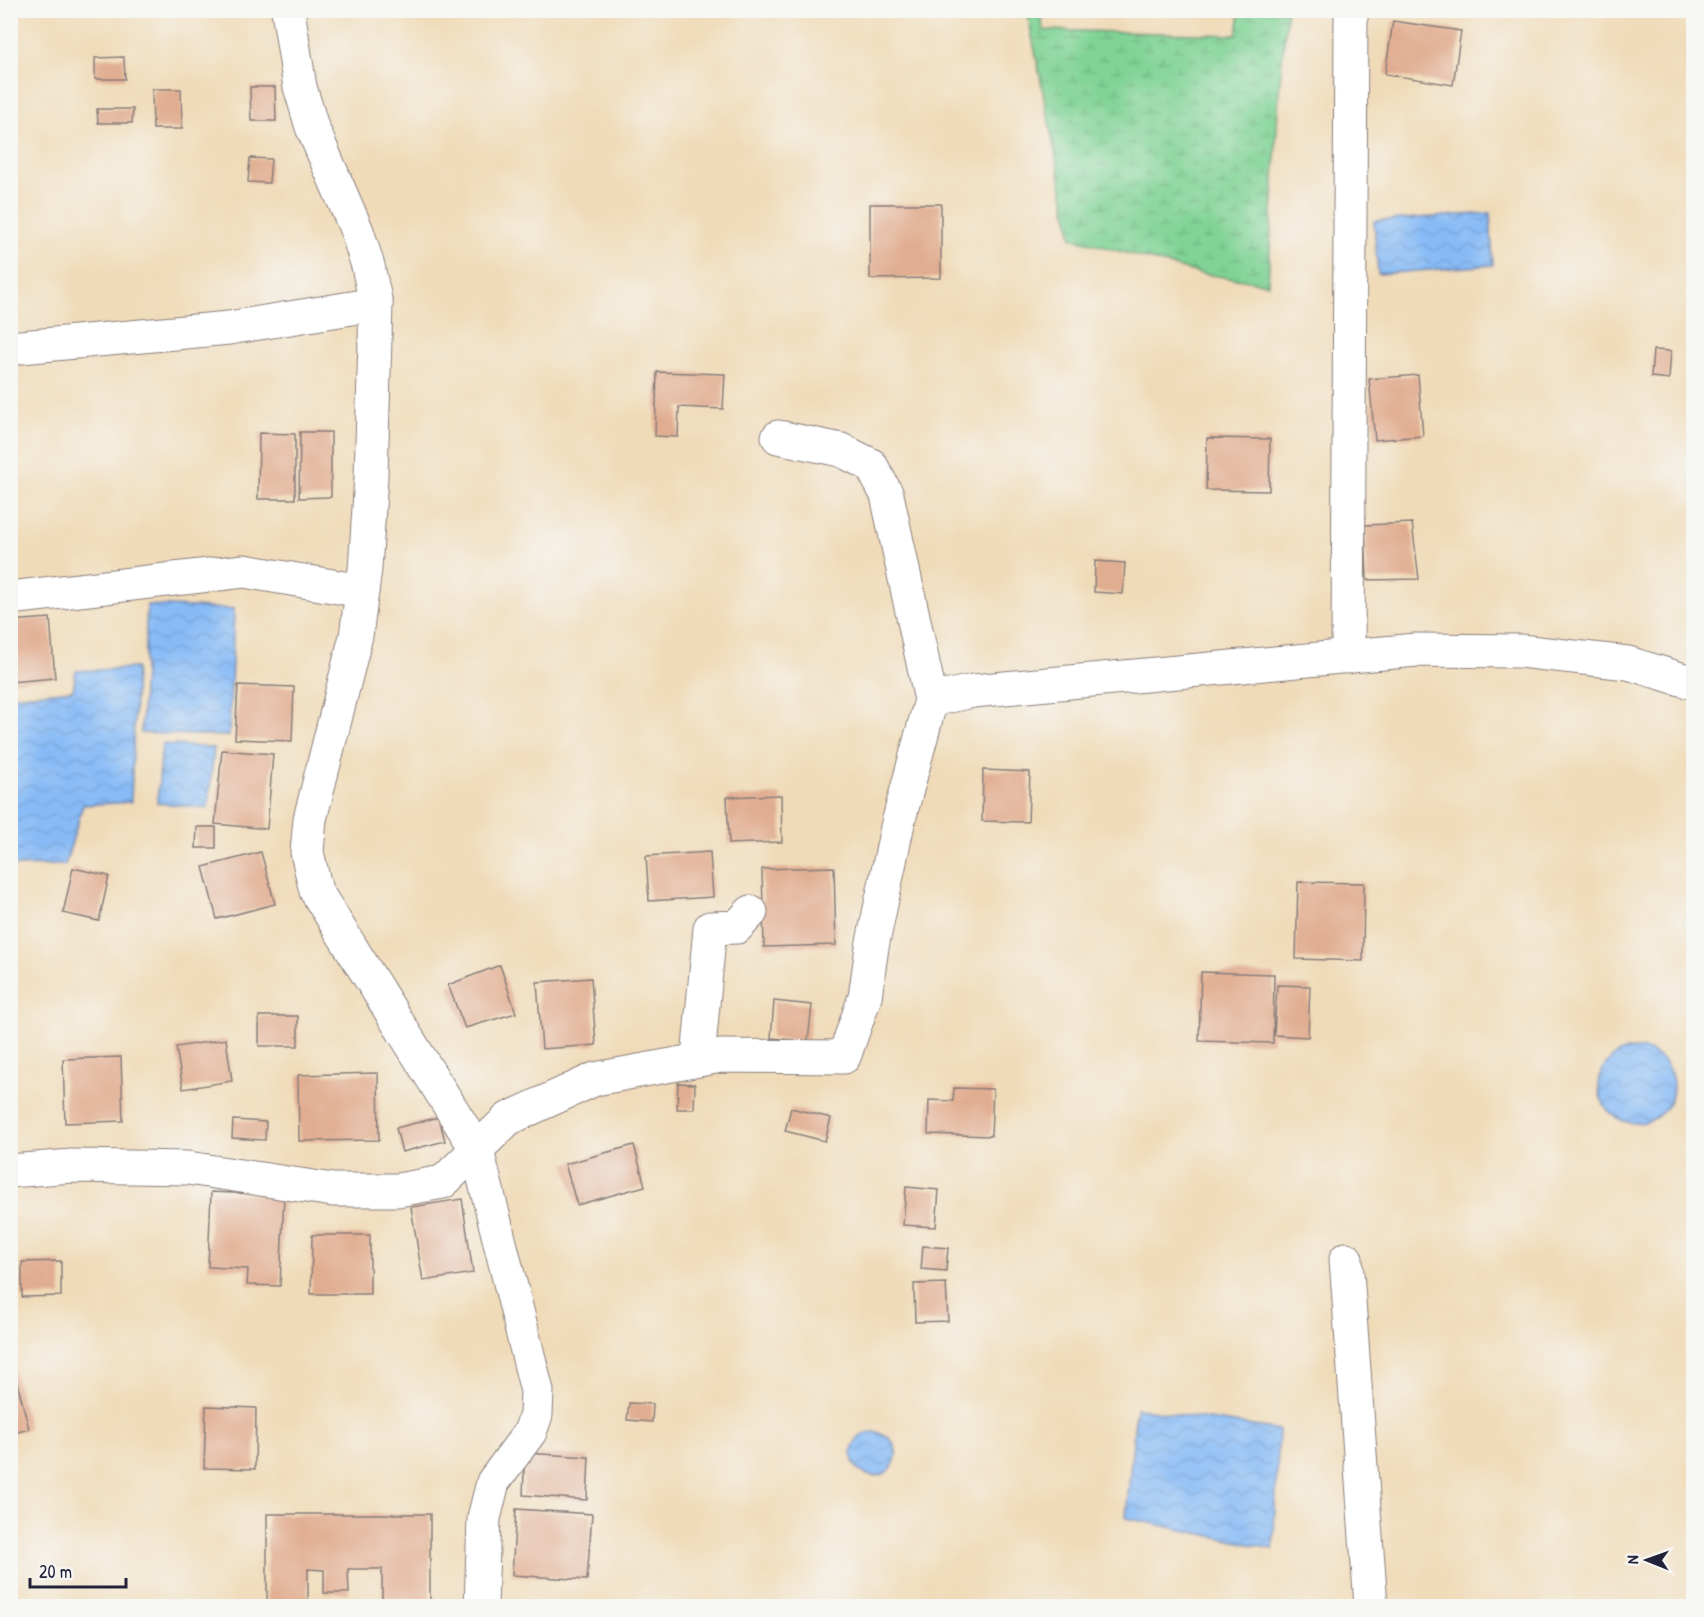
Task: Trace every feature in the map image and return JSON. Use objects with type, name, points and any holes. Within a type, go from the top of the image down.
[{"type":"street","points":[[288,10],[300,87],[312,127],[357,231],[368,266],[376,304],[371,477],[365,569],[356,636],[310,819],[307,852],[316,891],[477,1150],[537,1391],[537,1415],[530,1432],[493,1482],[484,1518],[481,1606]]},
{"type":"street","points":[[1348,657],[1351,10]]},
{"type":"street","points":[[10,348],[230,328],[376,304]]},
{"type":"street","points":[[10,1171],[72,1166],[188,1168],[333,1190],[398,1190],[442,1182],[508,1119],[595,1079],[721,1056],[844,1057],[865,997],[872,946],[898,823],[931,700],[886,495],[871,465],[842,450],[778,437]]},
{"type":"street","points":[[10,598],[244,571],[362,591]]},
{"type":"street","points":[[931,700],[973,691],[1416,650],[1520,651],[1628,663],[1694,683]]},
{"type":"street","points":[[698,1059],[710,928],[737,927],[751,912]]},
{"type":"street","points":[[1346,1259],[1371,1606]]},
{"type":"green space","points":[[1027,11],[1041,11],[1043,30],[1237,35],[1240,11],[1287,11],[1279,91],[1268,284],[1198,273],[1072,238]]},
{"type":"water","points":[[1490,213],[1493,265],[1378,274],[1374,221]]},
{"type":"water","points":[[147,605],[234,609],[229,736],[141,733]]},
{"type":"water","points":[[136,668],[131,802],[83,805],[65,865],[11,866],[11,696],[73,690],[76,671]]},
{"type":"water","points":[[162,744],[214,748],[208,808],[157,803]]},
{"type":"water","points":[[1636,1049],[1650,1052],[1662,1060],[1670,1072],[1673,1086],[1670,1100],[1662,1112],[1650,1120],[1636,1123],[1622,1120],[1610,1112],[1602,1100],[1599,1086],[1602,1072],[1610,1060],[1622,1052]]},
{"type":"water","points":[[1136,1408],[1279,1430],[1273,1549],[1126,1518]]},
{"type":"water","points":[[874,1432],[890,1438],[896,1454],[890,1470],[874,1476],[858,1470],[852,1454],[858,1438]]},
{"type":"building","points":[[1393,21],[1461,31],[1453,85],[1385,74]]},
{"type":"building","points":[[124,57],[125,79],[95,79],[95,58]]},
{"type":"building","points":[[250,87],[275,87],[276,121],[251,121]]},
{"type":"building","points":[[152,89],[181,89],[182,129],[153,129]]},
{"type":"building","points":[[97,109],[133,109],[132,123],[98,123]]},
{"type":"building","points":[[250,158],[271,159],[269,183],[248,182]]},
{"type":"building","points":[[10,191],[14,191],[12,216],[10,216]]},
{"type":"building","points":[[870,204],[941,204],[941,278],[870,279]]},
{"type":"building","points":[[1653,350],[1671,351],[1669,379],[1651,377]]},
{"type":"building","points":[[657,372],[725,374],[723,409],[679,407],[678,437],[655,436]]},
{"type":"building","points":[[1418,375],[1423,436],[1375,440],[1369,379]]},
{"type":"building","points":[[300,432],[331,432],[331,497],[299,498]]},
{"type":"building","points":[[259,433],[295,434],[295,499],[258,499]]},
{"type":"building","points":[[1207,438],[1270,439],[1269,491],[1206,490]]},
{"type":"building","points":[[1412,523],[1419,579],[1367,580],[1365,525]]},
{"type":"building","points":[[1095,561],[1125,563],[1123,594],[1094,592]]},
{"type":"building","points":[[50,618],[55,678],[10,682],[10,621]]},
{"type":"building","points":[[238,685],[294,687],[292,741],[235,739]]},
{"type":"building","points":[[222,750],[273,754],[267,829],[215,824]]},
{"type":"building","points":[[983,770],[1030,772],[1028,822],[982,821]]},
{"type":"building","points":[[781,795],[782,842],[729,844],[727,797]]},
{"type":"building","points":[[197,827],[216,827],[216,848],[196,848]]},
{"type":"building","points":[[261,852],[275,904],[217,919],[203,867]]},
{"type":"building","points":[[710,852],[713,897],[649,901],[646,856]]},
{"type":"building","points":[[834,867],[836,945],[764,947],[762,869]]},
{"type":"building","points":[[73,868],[109,876],[99,921],[63,913]]},
{"type":"building","points":[[1298,882],[1364,883],[1363,961],[1296,959]]},
{"type":"building","points":[[500,965],[516,1013],[465,1028],[448,985]]},
{"type":"building","points":[[1201,972],[1274,974],[1273,1043],[1199,1041]]},
{"type":"building","points":[[591,978],[596,1045],[542,1049],[537,982]]},
{"type":"building","points":[[1277,985],[1310,986],[1308,1037],[1274,1035]]},
{"type":"building","points":[[774,1001],[812,1005],[808,1041],[771,1038]]},
{"type":"building","points":[[259,1016],[298,1016],[298,1046],[259,1046]]},
{"type":"building","points":[[226,1039],[232,1081],[183,1089],[176,1047]]},
{"type":"building","points":[[121,1057],[123,1121],[65,1123],[63,1059]]},
{"type":"building","points":[[378,1073],[379,1140],[299,1141],[298,1075]]},
{"type":"building","points":[[678,1083],[695,1084],[694,1109],[677,1109]]},
{"type":"building","points":[[954,1088],[993,1089],[991,1136],[928,1134],[929,1100],[953,1101]]},
{"type":"building","points":[[791,1108],[831,1118],[825,1141],[785,1131]]},
{"type":"building","points":[[439,1117],[445,1141],[402,1152],[396,1128]]},
{"type":"building","points":[[233,1120],[266,1122],[265,1140],[232,1138]]},
{"type":"building","points":[[634,1145],[645,1186],[577,1205],[565,1164]]},
{"type":"building","points":[[906,1187],[939,1190],[936,1227],[903,1225]]},
{"type":"building","points":[[211,1192],[284,1195],[280,1286],[247,1285],[248,1269],[208,1267]]},
{"type":"building","points":[[462,1199],[473,1273],[423,1281],[411,1207]]},
{"type":"building","points":[[312,1235],[370,1235],[370,1294],[311,1294]]},
{"type":"building","points":[[923,1246],[948,1248],[946,1271],[921,1269]]},
{"type":"building","points":[[61,1261],[61,1296],[22,1297],[22,1262]]},
{"type":"building","points":[[946,1283],[948,1321],[915,1322],[914,1284]]},
{"type":"building","points":[[13,1366],[29,1429],[10,1434],[10,1367]]},
{"type":"building","points":[[629,1403],[653,1404],[652,1422],[627,1420]]},
{"type":"building","points":[[206,1406],[256,1408],[255,1469],[204,1468]]},
{"type":"building","points":[[525,1453],[589,1457],[587,1500],[523,1495]]},
{"type":"building","points":[[516,1509],[592,1514],[587,1580],[512,1575]]},
{"type":"building","points":[[267,1514],[430,1514],[430,1606],[382,1606],[382,1569],[348,1569],[349,1593],[324,1593],[324,1570],[308,1569],[308,1606],[267,1606]]}]
